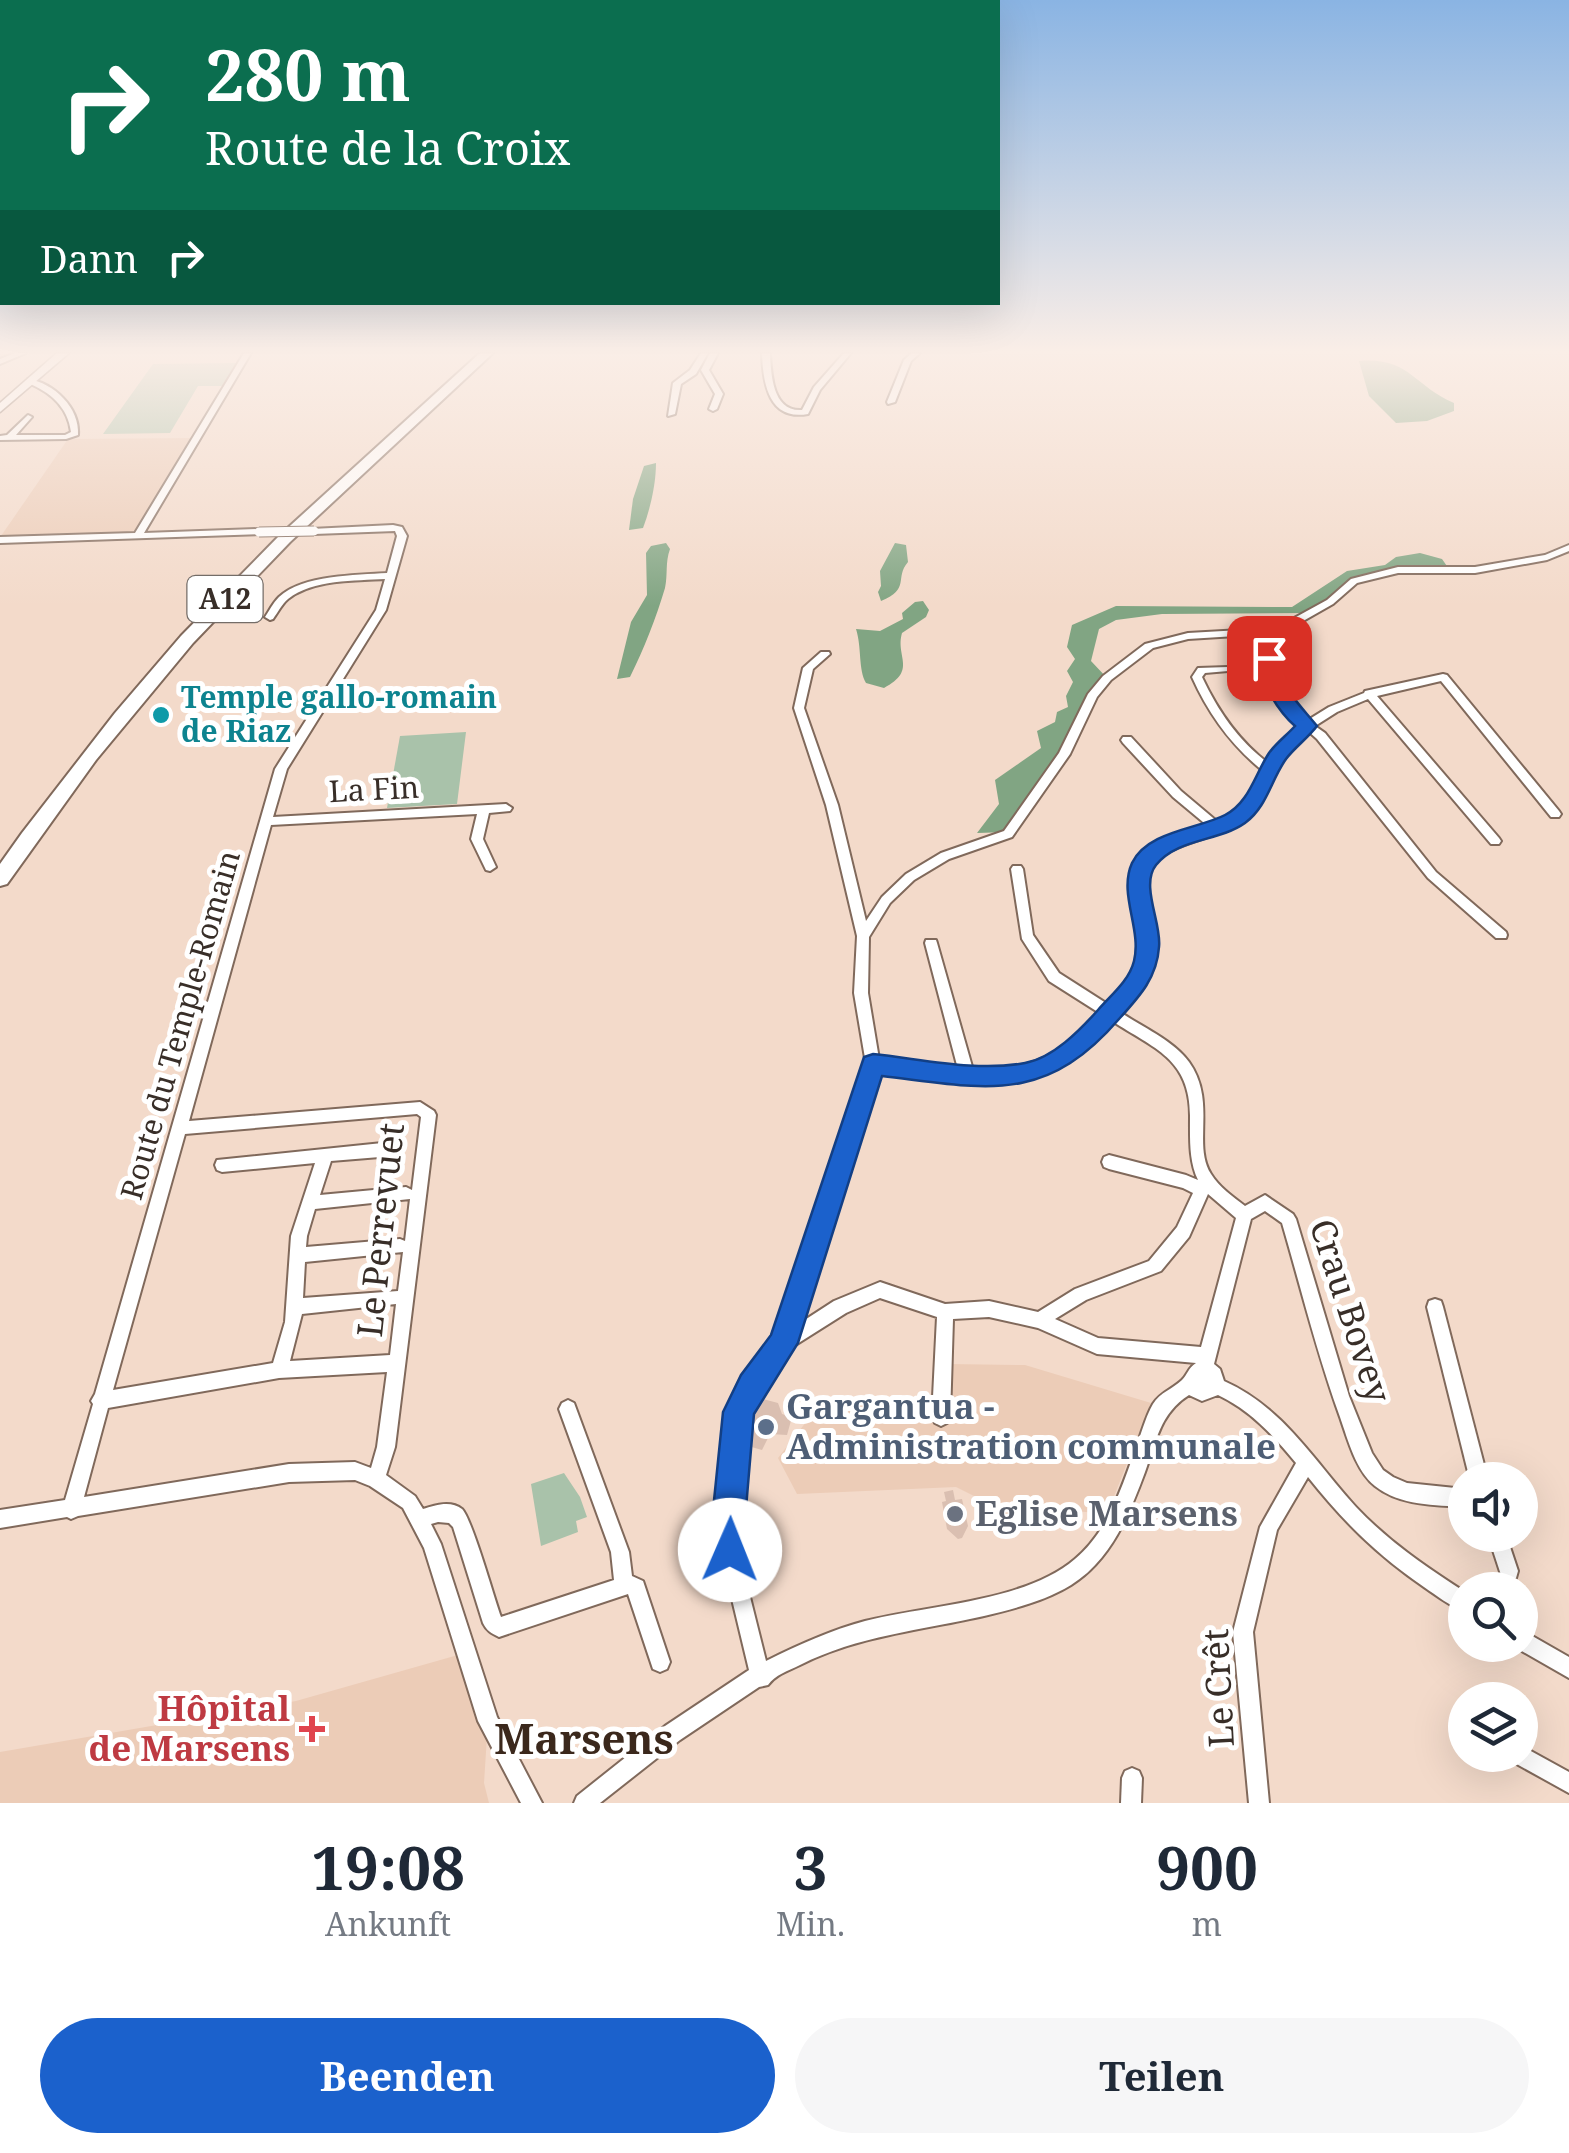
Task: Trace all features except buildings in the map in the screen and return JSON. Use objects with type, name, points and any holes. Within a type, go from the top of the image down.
[{"type":"highway","name":"A12","points":[[0,858],[108,717],[189,624],[282,530],[385,437]]},
{"type":"highway","name":"A12","points":[[0,879],[106,734],[209,616],[303,521],[396,437]]},
{"type":"street","points":[[4,438],[57,437]]},
{"type":"street","points":[[0,540],[138,536],[198,437]]},
{"type":"street","name":"Route du Temple-Romain","points":[[71,1510],[281,769],[381,610],[402,536],[399,529],[138,536]]},
{"type":"street","points":[[862,936],[886,900],[910,877],[945,856],[1008,834],[1064,754],[1092,696],[1107,678],[1149,646],[1188,636],[1278,632],[1313,613],[1354,581],[1384,574],[1476,570],[1569,548]]},
{"type":"street","points":[[270,617],[292,592],[346,579],[392,576]]},
{"type":"street","points":[[761,1678],[735,1576],[728,1520],[738,1412],[783,1343],[873,1064],[861,993],[862,936],[832,805],[799,708],[808,668],[825,654]]},
{"type":"street","points":[[1262,655],[1269,658],[1268,670],[1293,714],[1321,736],[1432,875],[1501,934]]},
{"type":"street","points":[[1224,669],[1202,670],[1197,678],[1216,720],[1240,748],[1268,770]]},
{"type":"street","points":[[873,1064],[967,1076],[1028,1074],[1054,1064],[1082,1042],[1139,980],[1148,942],[1139,884],[1143,864],[1169,843],[1236,819],[1253,803],[1268,770],[1308,726],[1369,693],[1444,677],[1555,814]]},
{"type":"street","points":[[1369,693],[1495,842]]},
{"type":"street","points":[[1127,740],[1176,794],[1217,827]]},
{"type":"street","points":[[484,808],[477,839],[490,867]]},
{"type":"street","name":"La Fin","points":[[267,821],[506,808]]},
{"type":"street","points":[[1017,869],[1027,936],[1054,978],[1186,1066],[1197,1094],[1204,1185],[1183,1232],[1155,1266],[1080,1294],[1039,1320]]},
{"type":"street","points":[[930,944],[967,1076]]},
{"type":"street","name":"Le Perrevuet","points":[[178,1128],[420,1108],[429,1116],[386,1447],[376,1479]]},
{"type":"street","points":[[222,1165],[392,1149]]},
{"type":"street","points":[[278,1370],[289,1343],[295,1307],[297,1255],[325,1155]]},
{"type":"street","points":[[584,1803],[652,1745],[805,1651],[843,1636],[995,1604],[1060,1580],[1079,1569],[1111,1530],[1159,1410],[1201,1369],[1244,1215],[1204,1185],[1109,1162]]},
{"type":"street","points":[[309,1203],[406,1194]]},
{"type":"street","name":"Crau Bovey","points":[[1244,1215],[1265,1202],[1288,1220],[1364,1460],[1398,1490],[1416,1496],[1448,1497]]},
{"type":"street","points":[[297,1255],[400,1246]]},
{"type":"street","points":[[783,1343],[840,1307],[880,1290],[946,1312],[989,1309],[1039,1320],[1097,1346],[1201,1369],[1213,1376],[1216,1386],[1230,1390],[1256,1408],[1362,1527],[1448,1592]]},
{"type":"street","points":[[295,1307],[395,1297]]},
{"type":"street","points":[[1435,1306],[1474,1462]]},
{"type":"street","points":[[941,1417],[946,1312]]},
{"type":"street","points":[[100,1400],[278,1370],[398,1362]]},
{"type":"street","points":[[568,1408],[620,1552],[624,1584]]},
{"type":"street","name":"Le Crêt","points":[[1260,1803],[1243,1632],[1268,1526],[1306,1463]]},
{"type":"street","points":[[0,1520],[289,1473],[355,1471],[376,1479],[408,1502],[420,1519],[432,1544],[488,1720],[532,1803]]},
{"type":"street","points":[[420,1519],[446,1513],[454,1514],[460,1522],[493,1623],[500,1627],[624,1584],[636,1588],[660,1662]]},
{"type":"street","points":[[1502,1552],[1509,1571]]},
{"type":"street","points":[[1538,1650],[1569,1668]]},
{"type":"street","points":[[1538,1766],[1569,1784]]},
{"type":"street","points":[[1131,1803],[1132,1778]]},
{"type":"shaded area","points":[[193,438],[135,533],[1,536],[68,439]]},
{"type":"shaded area","points":[[946,1364],[1025,1365],[1151,1403],[1107,1514],[988,1503],[956,1487],[797,1494],[778,1458],[817,1408],[836,1403],[936,1416]]},
{"type":"shaded area","name":"Hôpital de Marsens","points":[[465,1653],[488,1721],[484,1783],[489,1803],[0,1803],[0,1752],[296,1701]]},
{"type":"green space","points":[[656,463],[643,528],[629,530],[633,499],[644,466]]},
{"type":"green space","points":[[666,543],[670,549],[666,583],[654,622],[630,677],[617,679],[631,622],[647,595],[646,553],[651,546]]},
{"type":"green space","points":[[895,543],[906,545],[908,562],[899,588],[881,601],[880,571]]},
{"type":"green space","points":[[1420,553],[1442,559],[1449,569],[1398,570],[1355,581],[1313,613],[1162,614],[1116,620],[1099,629],[1091,661],[1107,678],[1065,752],[1009,832],[977,833],[999,804],[995,780],[1041,748],[1037,731],[1055,722],[1057,712],[1068,707],[1066,696],[1073,682],[1067,671],[1075,659],[1067,647],[1072,625],[1116,606],[1292,607],[1347,571],[1385,565],[1396,557]]},
{"type":"green space","points":[[923,601],[929,610],[926,617],[902,633],[900,675],[884,688],[866,683],[856,629],[880,631],[903,619],[902,613],[915,602]]},
{"type":"green space","points":[[466,732],[457,804],[387,808],[400,736]]},
{"type":"green space","points":[[564,1473],[580,1497],[587,1517],[576,1521],[578,1532],[541,1546],[531,1484]]},
{"type":"place","name":"Temple gallo-romain de Riaz","points":[[161,715]]},
{"type":"place","name":"Gargantua - Administration communale","points":[[766,1427]]},
{"type":"place","name":"Eglise Marsens","points":[[955,1514]]},
{"type":"place","name":"Hôpital de Marsens","points":[[312,1729]]},
{"type":"district","name":"Marsens","points":[[584,1739]]},
{"type":"route","points":[[730,1550],[728,1520],[738,1412],[783,1343],[873,1064],[967,1076],[1028,1074],[1054,1064],[1090,1035],[1139,980],[1146,960],[1148,942],[1139,884],[1143,864],[1169,843],[1236,819],[1253,803],[1278,754],[1308,726],[1293,714],[1268,670],[1269,658]]}]
